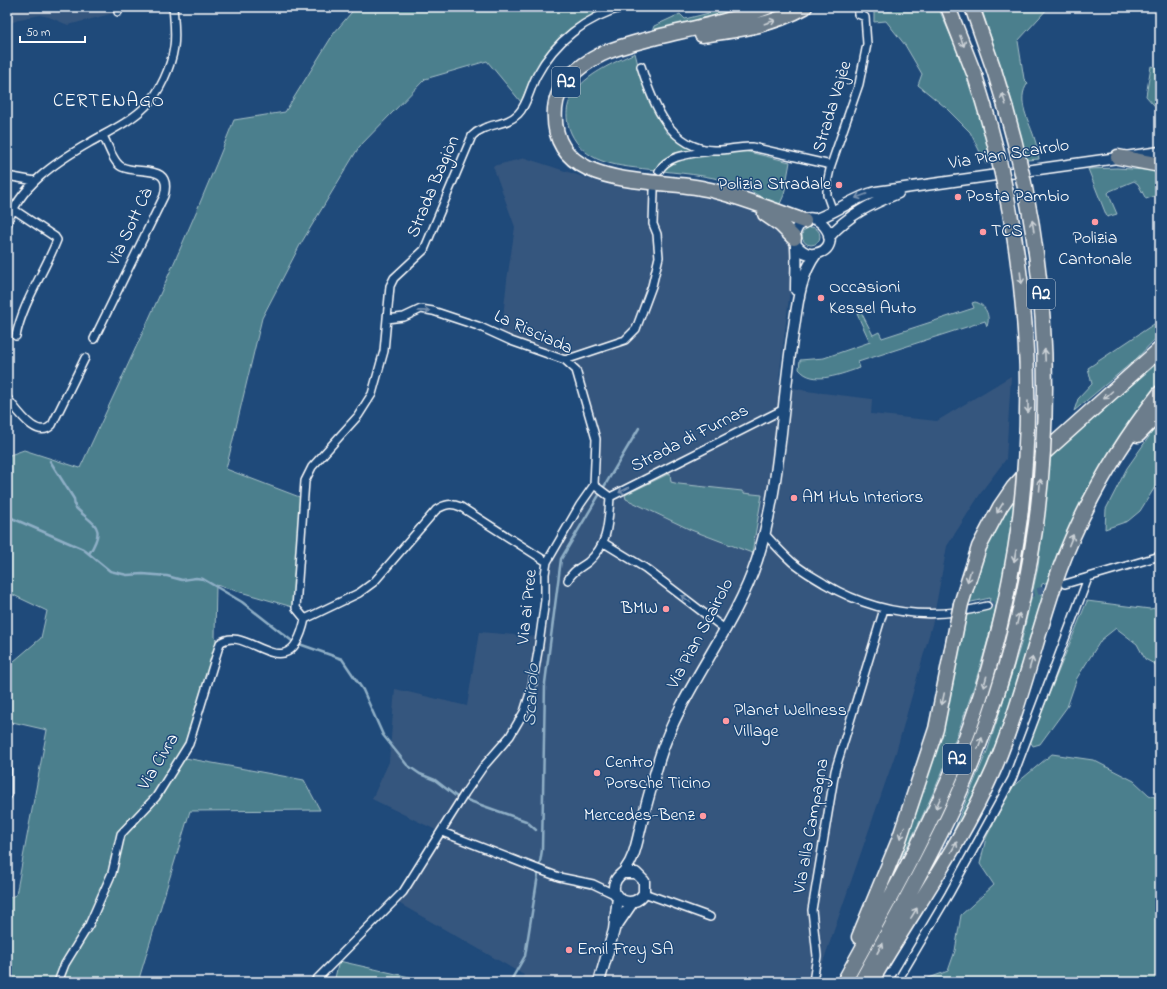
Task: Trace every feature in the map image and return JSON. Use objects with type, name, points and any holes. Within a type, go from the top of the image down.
[{"type":"highway","name":"A2","points":[[767,7],[719,22],[632,43],[602,54],[583,65],[567,80],[558,98],[556,106],[556,129],[562,143],[578,163],[597,173],[618,178],[707,189],[810,220]]},
{"type":"highway","name":"A2","points":[[654,38],[689,37],[751,28],[782,18],[805,7]]},
{"type":"highway","name":"A2","points":[[844,982],[931,818],[968,732],[1001,623],[1015,555],[1026,463],[1028,402],[1027,348],[1022,280],[1012,220],[1001,167],[975,76],[948,7]]},
{"type":"highway","name":"A2","points":[[861,982],[941,832],[980,742],[997,695],[1016,628],[1036,524],[1043,460],[1045,406],[1045,353],[1041,291],[1034,238],[1021,164],[994,70],[972,7]]},
{"type":"highway","points":[[1114,157],[1160,165]]},
{"type":"highway","name":"A2","points":[[740,199],[776,220],[795,241]]},
{"type":"highway","points":[[1137,368],[1160,343]]},
{"type":"highway","points":[[835,982],[874,903],[909,813],[936,729],[961,604],[979,548],[1000,507],[1013,488],[1045,452],[1160,349]]},
{"type":"highway","points":[[871,982],[938,875],[973,812],[994,770],[1018,704],[1060,570],[1086,507],[1122,445],[1160,393]]},
{"type":"highway","points":[[1086,507],[1135,438],[1160,412]]},
{"type":"main road","name":"Via Pian Scairolo","points":[[810,220],[833,212],[864,195],[1114,157],[1160,152]]},
{"type":"main road","name":"Via Pian Scairolo","points":[[1114,157],[1160,157]]},
{"type":"main road","name":"Via Pian Scairolo","points":[[829,237],[842,222],[863,208],[913,187]]},
{"type":"main road","points":[[810,220],[826,226],[829,237],[827,246],[816,254],[804,253],[795,241],[796,228],[810,220]]},
{"type":"main road","name":"Via Pian Scairolo","points":[[795,241],[796,314]]},
{"type":"main road","name":"Via Pian Scairolo","points":[[623,873],[629,865],[636,847],[660,758],[674,722],[689,693],[726,630],[751,576],[764,534],[778,460],[796,314],[804,274],[816,254]]},
{"type":"main road","points":[[617,896],[624,902],[632,902],[640,899],[644,893],[645,885],[640,875],[636,847]]},
{"type":"main road","points":[[599,982],[614,930],[617,896],[614,885],[619,876],[623,873],[631,872],[640,875]]},
{"type":"main road","points":[[614,930],[632,902]]},
{"type":"street","points":[[7,224],[13,209],[36,181],[67,156],[103,136],[139,112],[156,94],[169,66],[173,53],[175,36],[173,7]]},
{"type":"street","name":"Strada Bagiòn","points":[[387,320],[390,286],[394,278],[424,250],[472,136],[482,128],[507,121],[517,114],[525,103],[543,65],[565,38],[588,21],[624,7]]},
{"type":"street","name":"Strada Vajèe","points":[[833,212],[826,195],[826,183],[831,164],[859,84],[866,44],[865,17],[858,14]]},
{"type":"street","points":[[641,66],[647,87],[670,129],[687,143],[705,149],[716,150]]},
{"type":"street","name":"Via Sott Cà","points":[[94,340],[164,196],[166,188],[163,180],[156,173],[128,169],[118,164],[103,136]]},
{"type":"street","points":[[659,172],[667,162],[674,158],[716,150],[744,147],[752,147],[831,164]]},
{"type":"street","points":[[7,176],[36,181]]},
{"type":"street","points":[[565,360],[625,340],[636,329],[652,286],[659,257],[657,234],[653,224],[654,190]]},
{"type":"street","points":[[13,209],[55,237],[56,240],[19,322],[16,336]]},
{"type":"street","name":"La Risciada","points":[[387,320],[404,317],[421,309],[433,311],[478,326],[511,341],[565,360],[576,370],[596,439],[594,485]]},
{"type":"street","points":[[387,320],[384,351],[372,394],[358,416],[312,467],[304,481],[296,608],[305,619],[359,594],[374,582],[436,510],[447,504],[453,504],[461,507],[548,562]]},
{"type":"street","points":[[7,398],[33,427],[44,430],[48,429],[52,425],[85,358]]},
{"type":"street","name":"Strada di Furnas","points":[[610,497],[784,409]]},
{"type":"street","points":[[568,580],[570,576],[588,562],[604,543],[608,526],[610,497],[594,485]]},
{"type":"street","name":"Via ai Pree","points":[[314,982],[403,892],[478,773],[510,736],[529,701],[540,637],[545,600],[545,574],[548,562],[580,505],[594,485]]},
{"type":"street","points":[[764,534],[792,562],[809,574],[857,600],[884,609],[915,614],[949,614],[987,606]]},
{"type":"street","points":[[604,543],[668,585],[726,630]]},
{"type":"street","points":[[1065,584],[1160,556]]},
{"type":"street","points":[[897,982],[949,894],[1012,779],[1088,578]]},
{"type":"street","name":"Via alla Campagna","points":[[813,982],[817,956],[812,910],[835,771],[884,609]]},
{"type":"street","name":"Via Civra","points":[[58,982],[65,964],[89,925],[112,873],[121,834],[156,797],[189,744],[220,643],[223,641],[235,640],[274,654],[285,653],[293,649],[302,632],[305,619]]},
{"type":"street","points":[[7,753],[7,796]]},
{"type":"street","points":[[442,832],[559,877],[593,884],[617,896]]},
{"type":"street","points":[[644,893],[710,917]]},
{"type":"shaded area","points":[[7,7],[118,7],[118,12],[68,25],[40,15],[20,19],[7,25]]},
{"type":"shaded area","points":[[525,158],[605,184],[677,191],[713,198],[742,207],[767,219],[789,240],[794,257],[779,379],[786,378],[786,386],[806,391],[872,399],[871,414],[937,421],[1011,376],[1006,459],[984,488],[947,546],[933,621],[896,752],[816,982],[521,982],[524,975],[395,901],[442,833],[372,799],[389,762],[395,689],[467,706],[479,632],[540,637],[547,562],[594,485],[596,439],[576,370],[565,360],[501,336],[515,227],[493,166]]},
{"type":"green space","points":[[356,7],[610,7],[578,23],[554,44],[536,70],[521,102],[487,61],[425,79],[359,147],[300,245],[262,318],[226,469],[302,498],[296,608],[216,585],[215,637],[218,646],[191,739],[180,757],[304,780],[320,810],[190,811],[138,982],[7,982],[7,898],[16,895],[47,730],[8,721],[7,667],[41,638],[47,611],[7,592],[7,456],[24,450],[80,468],[179,252],[234,120],[285,112],[334,33]]},
{"type":"green space","points":[[733,7],[749,7],[652,31],[654,26],[680,14],[685,19]]},
{"type":"green space","points":[[874,7],[883,7],[889,11],[896,7],[938,7],[970,83],[984,123],[992,162],[986,164],[970,132],[945,107],[918,85],[922,74],[905,45],[886,21],[874,22]]},
{"type":"green space","points":[[981,7],[1049,7],[1018,41],[1024,79],[1028,83],[1024,90],[1023,104],[1036,142],[1039,159],[1027,160],[1001,68]]},
{"type":"green space","points":[[635,53],[641,77],[652,105],[667,133],[686,144],[702,150],[668,157],[656,170],[615,165],[592,156],[573,138],[567,117],[569,103],[575,92],[584,81],[609,65]]},
{"type":"green space","points":[[1151,66],[1158,68],[1160,76],[1160,112],[1146,96]]},
{"type":"green space","points":[[736,149],[790,162],[784,195],[779,206],[769,202],[746,188],[722,180],[662,171],[668,165],[696,155]]},
{"type":"green space","points":[[1117,168],[1160,171],[1160,194],[1146,199],[1138,184],[1134,181],[1110,191],[1108,193],[1117,214],[1107,217],[1088,169]]},
{"type":"green space","points":[[807,227],[815,227],[820,232],[818,243],[815,245],[807,245],[802,240],[802,232]]},
{"type":"green space","points":[[975,302],[982,305],[988,315],[987,326],[985,321],[858,362],[860,368],[837,375],[820,378],[812,377],[799,369],[800,360],[824,358],[870,342],[857,314],[861,312],[873,335],[879,332],[882,338],[974,308],[972,303]]},
{"type":"green space","points":[[1160,320],[1160,334],[1136,359],[1074,411],[1078,399],[1092,384],[1088,368]]},
{"type":"green space","points":[[1160,361],[1160,384],[1143,406],[1051,577],[1048,582],[1042,584],[1040,595],[1044,594],[1005,728],[976,794],[948,844],[988,749],[1021,644],[1038,567],[1051,454]]},
{"type":"green space","points":[[1160,421],[1160,479],[1140,511],[1128,521],[1105,529],[1106,509],[1127,468]]},
{"type":"green space","points":[[670,473],[671,482],[679,484],[742,491],[743,493],[762,495],[752,553],[691,530],[626,499],[625,495]]},
{"type":"green space","points":[[1016,495],[1000,590],[989,637],[975,684],[941,774],[922,818],[900,860],[929,771],[964,616],[987,610],[990,598],[967,603],[991,534]]},
{"type":"green space","points":[[1087,601],[1150,609],[1160,607],[1160,667],[1145,659],[1137,644],[1116,628],[1101,640],[1077,678],[1067,707],[1040,744],[1033,746],[1030,741]]},
{"type":"green space","points":[[1052,754],[1093,760],[1134,781],[1149,795],[1160,799],[1160,982],[918,982],[948,971],[955,951],[961,915],[994,885],[980,864],[986,838],[1012,787]]},
{"type":"green space","points":[[339,961],[414,978],[413,982],[334,982]]},
{"type":"waterway","name":"Scairolo","points":[[510,982],[525,956],[542,850],[545,683],[561,559],[639,428]]},
{"type":"waterway","points":[[50,461],[74,499],[75,507],[96,527],[97,537],[89,554]]},
{"type":"waterway","points":[[7,516],[83,549],[110,571],[127,575],[143,574],[167,576],[182,580],[196,578],[203,579],[242,602],[292,641]]},
{"type":"waterway","points":[[302,645],[342,659],[363,690],[383,735],[407,765],[420,774],[435,780],[457,797]]},
{"type":"waterway","points":[[467,800],[526,821],[536,830]]},
{"type":"tunnel","points":[[987,606],[1054,587]]},
{"type":"place","name":"Polizia Stradale","points":[[839,185]]},
{"type":"place","name":"Posta Pambio","points":[[958,197]]},
{"type":"place","name":"Polizia Cantonale","points":[[1095,222]]},
{"type":"place","name":"TCS","points":[[983,232]]},
{"type":"place","name":"Occasioni Kessel Auto","points":[[821,298]]},
{"type":"place","name":"AM Hub Interiors","points":[[794,498]]},
{"type":"place","name":"BMW","points":[[666,609]]},
{"type":"place","name":"Planet Wellness Village","points":[[726,721]]},
{"type":"place","name":"Centro Porsche Ticino","points":[[597,773]]},
{"type":"place","name":"Mercedes-Benz","points":[[703,816]]},
{"type":"place","name":"Emil Frey SA","points":[[569,950]]},
{"type":"district","name":"CERTENAGO","points":[[109,101]]}]
